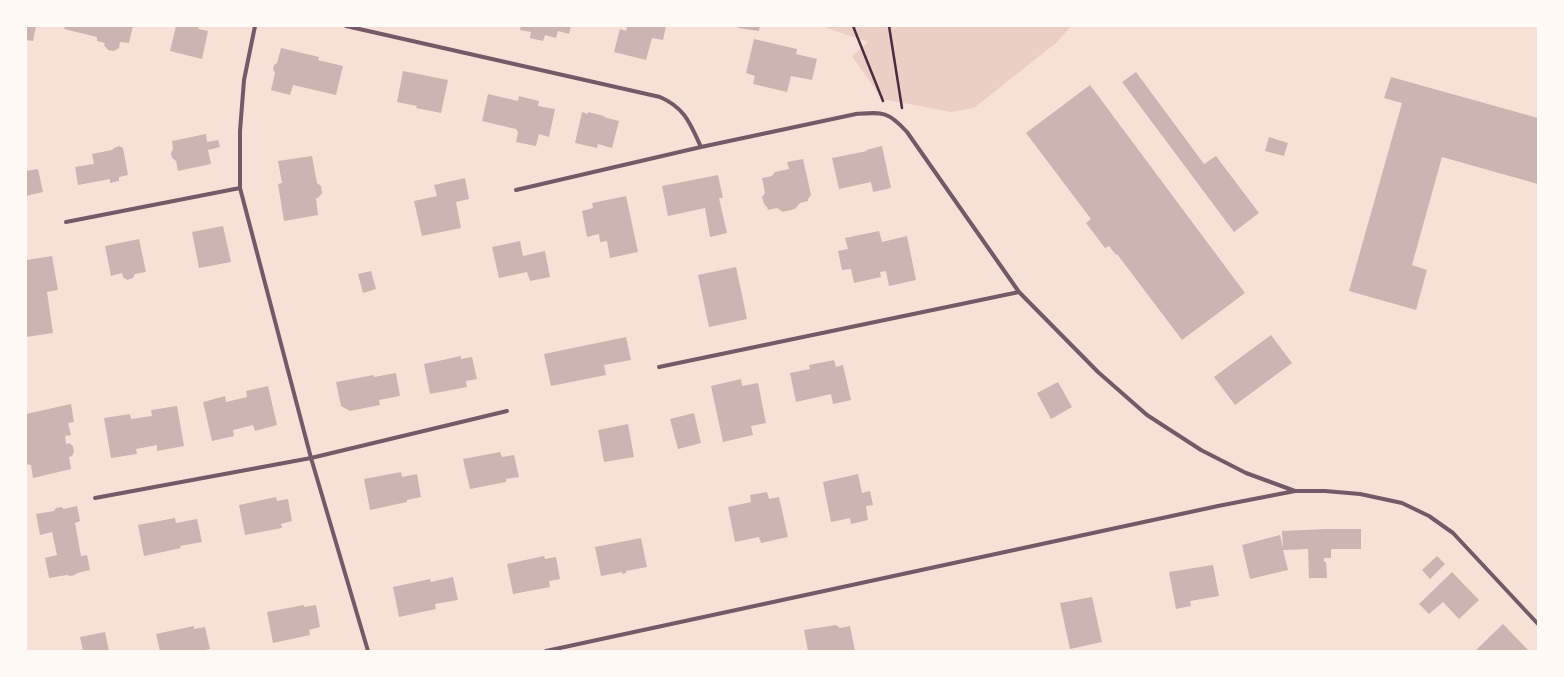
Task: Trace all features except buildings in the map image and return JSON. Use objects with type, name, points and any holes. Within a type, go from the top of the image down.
[{"type":"street","points":[[255,26],[244,80],[240,131],[240,188],[311,458],[368,651]]},
{"type":"street","points":[[346,26],[660,97],[672,102],[682,111],[701,147]]},
{"type":"street","points":[[516,190],[701,147],[856,114],[874,112],[888,114],[907,132],[1019,292],[1098,372],[1147,415],[1202,450],[1246,473],[1295,491]]},
{"type":"street","points":[[66,222],[240,188]]},
{"type":"street","points":[[659,367],[1019,292]]},
{"type":"street","points":[[96,498],[311,458],[507,411]]},
{"type":"street","points":[[546,651],[1218,506],[1295,491],[1325,491],[1360,494],[1402,503],[1430,516],[1453,533],[1538,624]]},
{"type":"path","points":[[853,26],[888,114]]},
{"type":"path","points":[[889,26],[902,110],[898,122]]},
{"type":"shaded area","points":[[821,26],[1071,26],[1056,43],[974,108],[951,112],[882,99],[852,56],[868,42]]}]
